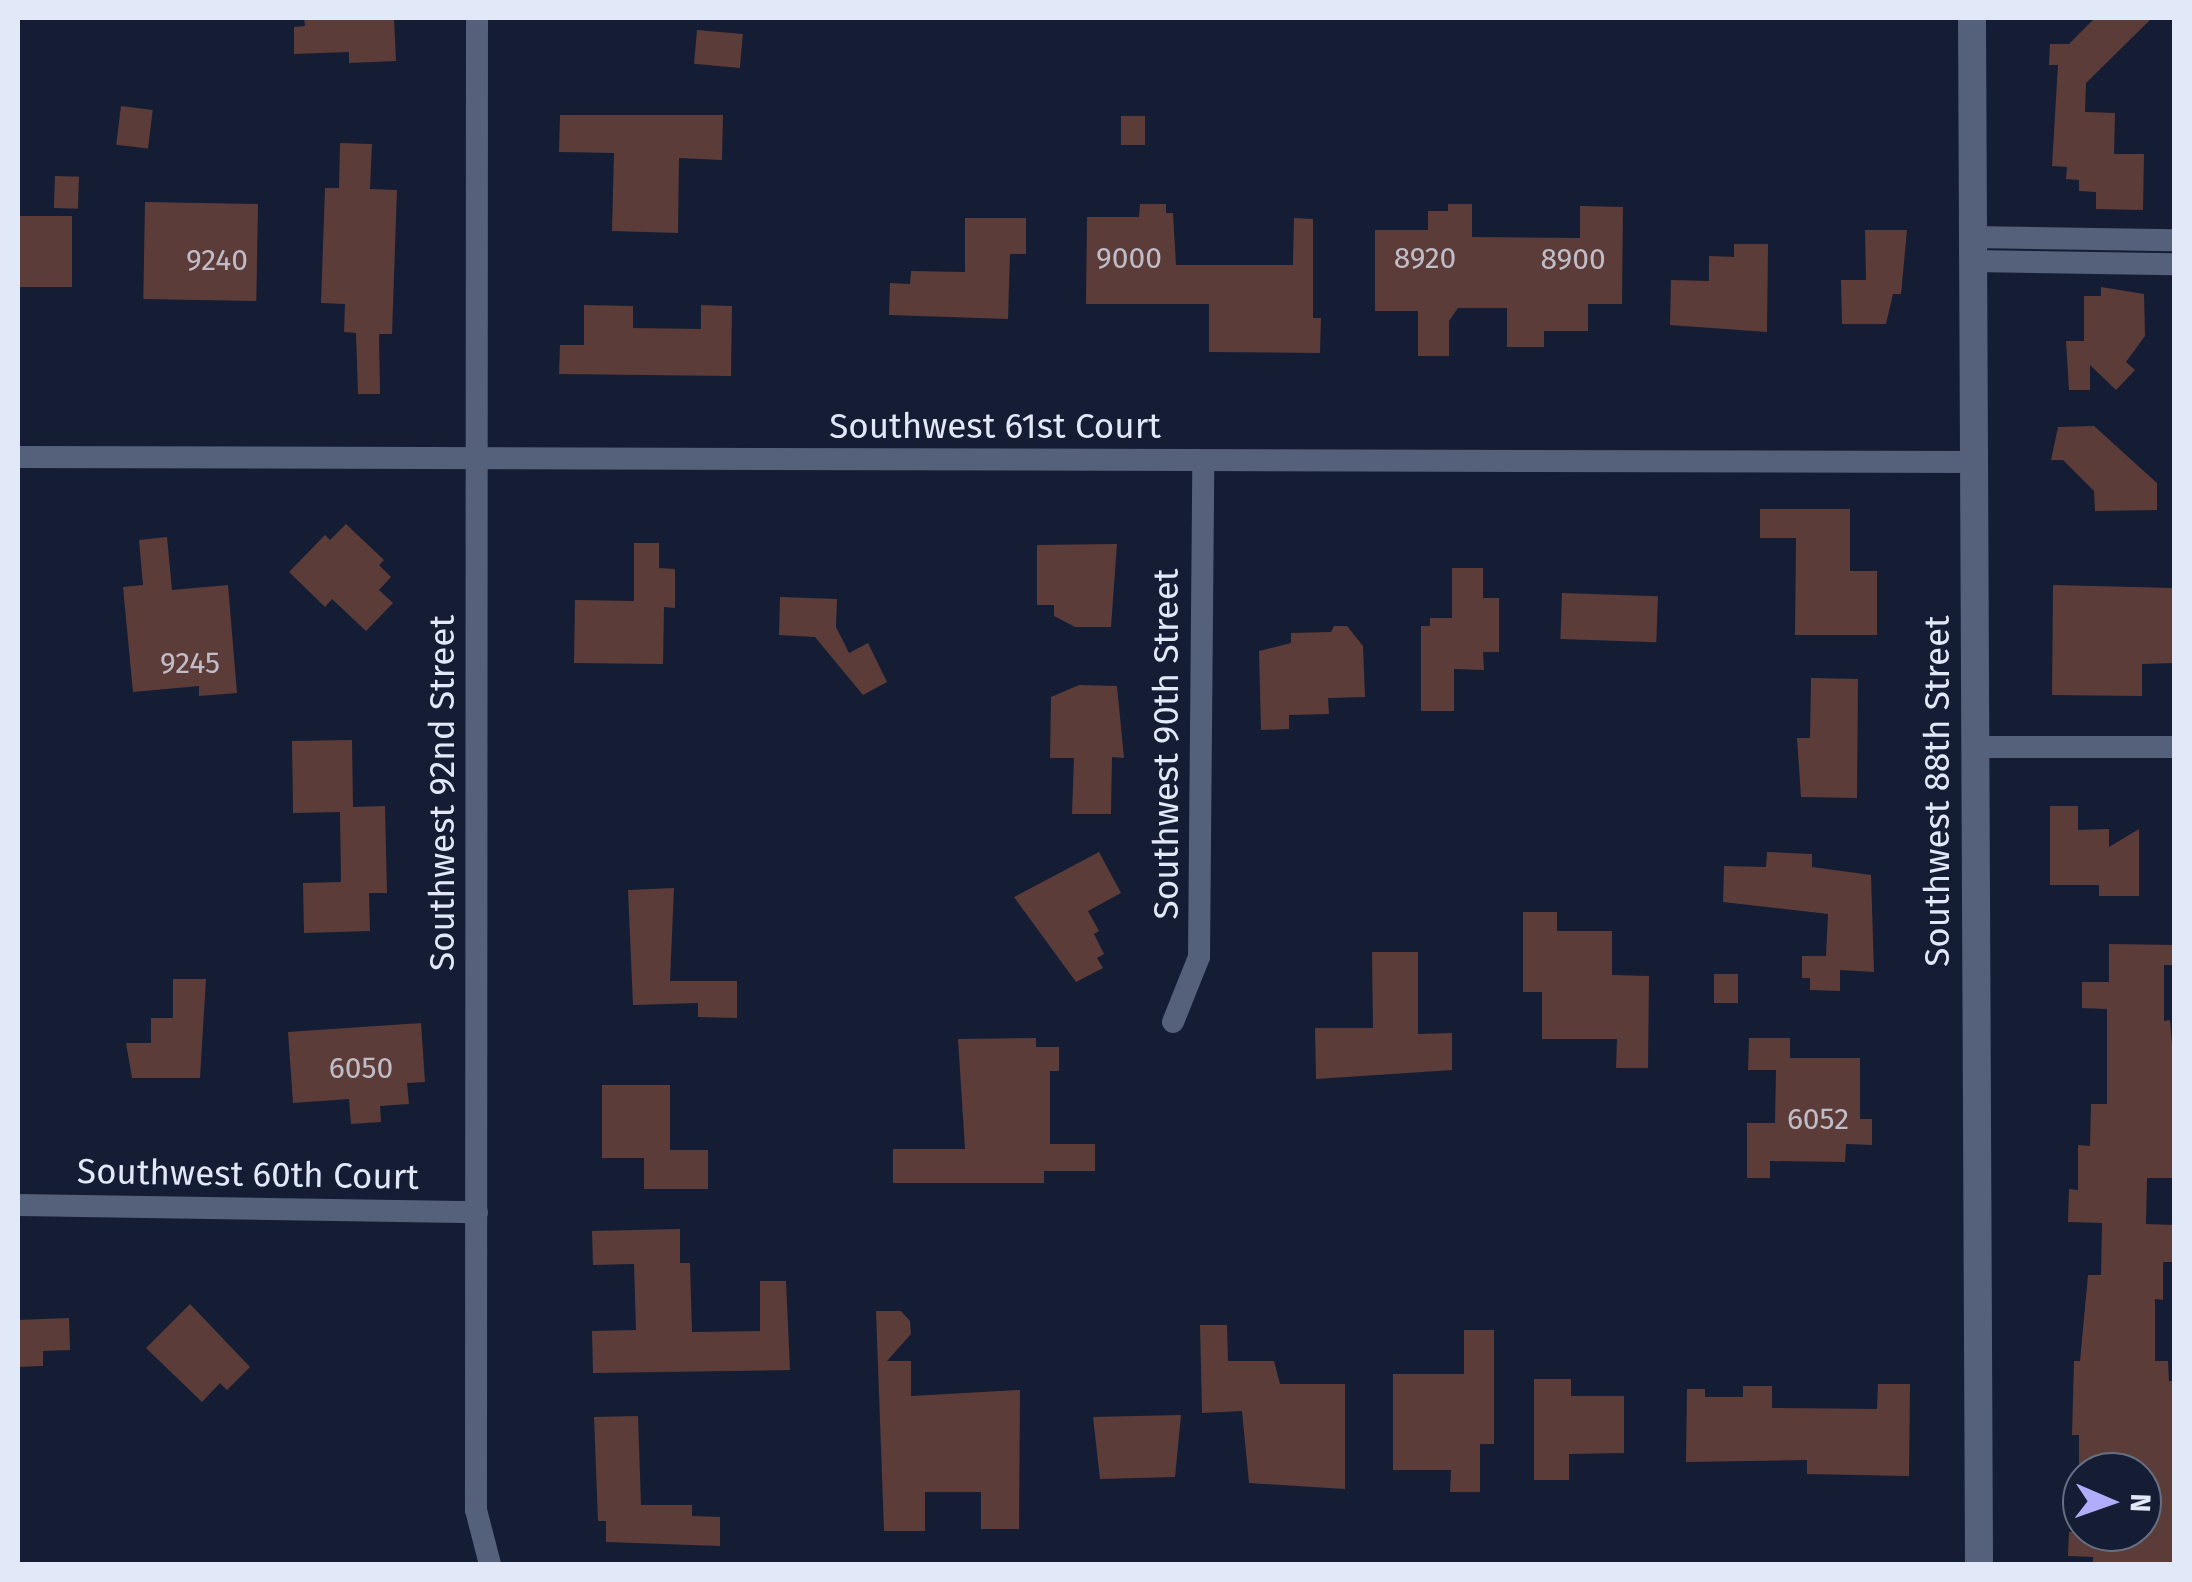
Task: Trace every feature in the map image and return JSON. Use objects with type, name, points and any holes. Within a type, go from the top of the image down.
[{"type":"street","name":"Southwest 92nd Street","points":[[477,18],[476,1510],[490,1564]]},
{"type":"street","name":"Southwest 88th Street","points":[[1972,18],[1978,1564]]},
{"type":"street","points":[[1973,249],[2174,240]]},
{"type":"street","points":[[1973,249],[2174,264]]},
{"type":"street","name":"Southwest 61st Court","points":[[18,457],[1972,462]]},
{"type":"street","name":"Southwest 90th Street","points":[[1173,1022],[1199,957],[1203,461]]},
{"type":"street","points":[[1974,747],[2174,747]]},
{"type":"street","name":"Southwest 60th Court","points":[[18,1205],[477,1212]]},
{"type":"building","points":[[304,18],[394,18],[396,61],[349,63],[349,52],[294,54],[294,27],[305,26]]},
{"type":"building","points":[[2095,18],[2152,18],[2086,83],[2085,112],[2115,113],[2114,154],[2144,154],[2143,210],[2096,209],[2096,192],[2079,191],[2079,180],[2066,179],[2067,167],[2052,166],[2058,65],[2049,65],[2050,44],[2069,44]]},
{"type":"building","points":[[697,30],[743,34],[740,68],[694,64]]},
{"type":"building","points":[[121,106],[153,110],[148,149],[116,145]]},
{"type":"building","points":[[560,115],[723,115],[722,160],[679,158],[678,233],[612,231],[614,153],[559,152]]},
{"type":"building","points":[[1121,116],[1145,116],[1145,145],[1121,145]]},
{"type":"building","points":[[340,143],[372,144],[370,189],[397,190],[392,334],[379,334],[380,394],[358,394],[356,333],[344,332],[345,304],[321,303],[325,188],[339,188]]},
{"type":"building","points":[[55,176],[79,177],[78,209],[54,208]]},
{"type":"building","points":[[145,202],[258,204],[256,301],[143,299]]},
{"type":"building","points":[[1140,204],[1166,204],[1166,213],[1173,213],[1176,265],[1293,265],[1294,218],[1313,219],[1313,318],[1321,318],[1320,353],[1209,352],[1209,304],[1086,304],[1087,217],[1139,217]]},
{"type":"building","points":[[1448,204],[1472,204],[1472,237],[1580,238],[1580,206],[1623,207],[1622,304],[1588,304],[1588,331],[1544,331],[1544,347],[1507,347],[1507,308],[1458,308],[1449,321],[1449,356],[1418,356],[1418,311],[1375,311],[1375,230],[1428,230],[1428,211],[1448,211]]},
{"type":"building","points":[[18,216],[72,216],[72,287],[18,287]]},
{"type":"building","points":[[965,218],[1026,218],[1026,254],[1010,254],[1008,319],[889,315],[890,283],[910,284],[911,271],[965,272]]},
{"type":"building","points":[[1865,230],[1907,230],[1901,294],[1893,294],[1886,324],[1842,324],[1841,280],[1866,280]]},
{"type":"building","points":[[1734,244],[1768,244],[1767,332],[1670,325],[1671,280],[1709,281],[1709,256],[1734,257]]},
{"type":"building","points":[[2101,287],[2144,294],[2145,336],[2126,362],[2135,370],[2116,390],[2090,365],[2090,390],[2069,390],[2066,341],[2084,341],[2084,296],[2101,296]]},
{"type":"building","points":[[584,305],[633,306],[633,328],[701,329],[701,305],[732,306],[731,376],[559,374],[560,345],[584,345]]},
{"type":"building","points":[[2094,426],[2157,483],[2157,510],[2095,511],[2094,491],[2063,460],[2051,460],[2058,427]]},
{"type":"building","points":[[1760,509],[1850,509],[1850,571],[1877,571],[1877,635],[1795,635],[1796,538],[1760,538]]},
{"type":"building","points":[[346,524],[384,560],[379,565],[391,577],[379,590],[393,603],[366,631],[332,599],[325,607],[289,572],[325,535],[330,540]]},
{"type":"building","points":[[167,537],[172,590],[228,585],[237,693],[199,696],[199,686],[133,692],[123,587],[143,585],[139,540]]},
{"type":"building","points":[[634,543],[659,543],[659,568],[675,569],[675,608],[664,607],[663,664],[574,663],[575,600],[634,601]]},
{"type":"building","points":[[1117,544],[1111,627],[1075,627],[1054,616],[1054,605],[1037,605],[1037,545]]},
{"type":"building","points":[[1452,568],[1483,568],[1483,598],[1499,598],[1499,652],[1483,652],[1484,670],[1454,669],[1454,711],[1421,711],[1421,626],[1430,626],[1430,618],[1452,618]]},
{"type":"building","points":[[2053,585],[2174,588],[2174,663],[2142,664],[2142,696],[2052,695]]},
{"type":"building","points":[[1562,593],[1658,596],[1656,642],[1560,639]]},
{"type":"building","points":[[780,597],[837,599],[836,627],[849,653],[868,643],[887,682],[863,695],[815,637],[779,635]]},
{"type":"building","points":[[1334,626],[1347,626],[1363,646],[1365,697],[1328,698],[1329,714],[1289,715],[1289,729],[1261,730],[1259,651],[1291,643],[1291,633],[1331,632]]},
{"type":"building","points":[[1811,678],[1858,679],[1857,798],[1801,797],[1797,738],[1810,738]]},
{"type":"building","points":[[1079,685],[1117,686],[1124,758],[1112,757],[1111,814],[1072,814],[1074,758],[1050,758],[1051,697]]},
{"type":"building","points":[[352,740],[353,807],[385,806],[387,893],[369,893],[370,931],[304,933],[303,883],[341,882],[340,812],[293,813],[292,741]]},
{"type":"building","points":[[2050,806],[2078,806],[2078,830],[2109,829],[2109,847],[2139,829],[2139,896],[2099,896],[2099,885],[2050,885]]},
{"type":"building","points":[[1099,852],[1121,893],[1088,911],[1099,931],[1094,934],[1104,954],[1097,958],[1103,968],[1076,982],[1014,897]]},
{"type":"building","points":[[1767,852],[1812,854],[1812,867],[1871,875],[1874,972],[1840,970],[1840,991],[1810,990],[1810,978],[1802,978],[1802,956],[1826,956],[1828,914],[1723,902],[1724,866],[1766,867]]},
{"type":"building","points":[[674,888],[670,981],[737,981],[737,1018],[698,1017],[698,1003],[633,1005],[628,890]]},
{"type":"building","points":[[1523,912],[1557,912],[1557,931],[1612,931],[1612,975],[1649,976],[1648,1068],[1616,1068],[1617,1039],[1542,1039],[1542,992],[1523,992]]},
{"type":"building","points":[[2109,944],[2174,945],[2174,965],[2164,965],[2164,1021],[2170,1020],[2174,1070],[2174,1178],[2147,1178],[2146,1224],[2174,1225],[2174,1262],[2163,1262],[2163,1300],[2155,1299],[2155,1361],[2168,1361],[2169,1381],[2174,1381],[2174,1564],[2093,1564],[2093,1557],[2068,1556],[2068,1552],[2162,1552],[2162,1452],[2079,1452],[2079,1435],[2072,1435],[2074,1361],[2080,1361],[2088,1275],[2101,1275],[2102,1223],[2068,1222],[2069,1189],[2078,1190],[2078,1145],[2090,1146],[2091,1104],[2107,1104],[2107,1009],[2082,1008],[2082,982],[2109,982]]},
{"type":"building","points":[[1372,952],[1418,952],[1418,1034],[1452,1033],[1452,1070],[1316,1079],[1315,1028],[1373,1028]]},
{"type":"building","points":[[1714,974],[1738,974],[1738,1003],[1714,1003]]},
{"type":"building","points":[[173,979],[206,979],[200,1078],[132,1078],[126,1043],[151,1043],[151,1018],[173,1018]]},
{"type":"building","points":[[421,1023],[425,1082],[407,1083],[409,1104],[380,1106],[381,1122],[351,1124],[349,1099],[293,1103],[288,1032]]},
{"type":"building","points":[[1036,1038],[1036,1047],[1059,1047],[1059,1071],[1050,1071],[1050,1144],[1095,1144],[1095,1171],[1044,1171],[1044,1183],[893,1183],[893,1149],[965,1149],[958,1039]]},
{"type":"building","points":[[1749,1038],[1790,1038],[1790,1058],[1860,1058],[1860,1119],[1872,1119],[1872,1145],[1846,1144],[1845,1162],[1770,1161],[1770,1178],[1747,1178],[1747,1123],[1775,1123],[1776,1070],[1748,1070]]},
{"type":"building","points":[[602,1085],[670,1085],[670,1150],[708,1150],[708,1189],[644,1189],[644,1158],[602,1158]]},
{"type":"building","points":[[680,1229],[680,1263],[690,1263],[692,1332],[760,1331],[760,1281],[786,1281],[790,1370],[593,1373],[592,1331],[636,1330],[634,1264],[593,1265],[592,1231]]},
{"type":"building","points":[[190,1304],[250,1367],[227,1390],[220,1383],[202,1402],[146,1348]]},
{"type":"building","points":[[876,1311],[901,1311],[910,1321],[911,1334],[887,1361],[911,1361],[911,1396],[1020,1390],[1019,1529],[981,1529],[981,1492],[925,1492],[925,1531],[884,1531]]},
{"type":"building","points":[[69,1318],[70,1350],[43,1351],[43,1366],[18,1367],[18,1320]]},
{"type":"building","points":[[1200,1325],[1227,1325],[1228,1361],[1274,1361],[1280,1384],[1345,1384],[1345,1489],[1249,1483],[1242,1411],[1202,1413]]},
{"type":"building","points":[[1464,1330],[1494,1330],[1494,1444],[1480,1444],[1480,1492],[1450,1492],[1451,1470],[1393,1470],[1393,1374],[1464,1374]]},
{"type":"building","points":[[1534,1379],[1571,1379],[1571,1396],[1624,1396],[1624,1453],[1569,1454],[1569,1480],[1534,1480]]},
{"type":"building","points":[[1878,1384],[1910,1384],[1909,1476],[1807,1474],[1807,1460],[1686,1462],[1687,1389],[1705,1389],[1705,1397],[1743,1397],[1743,1386],[1772,1386],[1772,1408],[1877,1409]]},
{"type":"building","points":[[1181,1415],[1175,1477],[1100,1479],[1093,1417]]},
{"type":"building","points":[[638,1416],[641,1505],[692,1505],[692,1516],[720,1517],[720,1546],[606,1542],[606,1521],[598,1521],[594,1417]]}]
